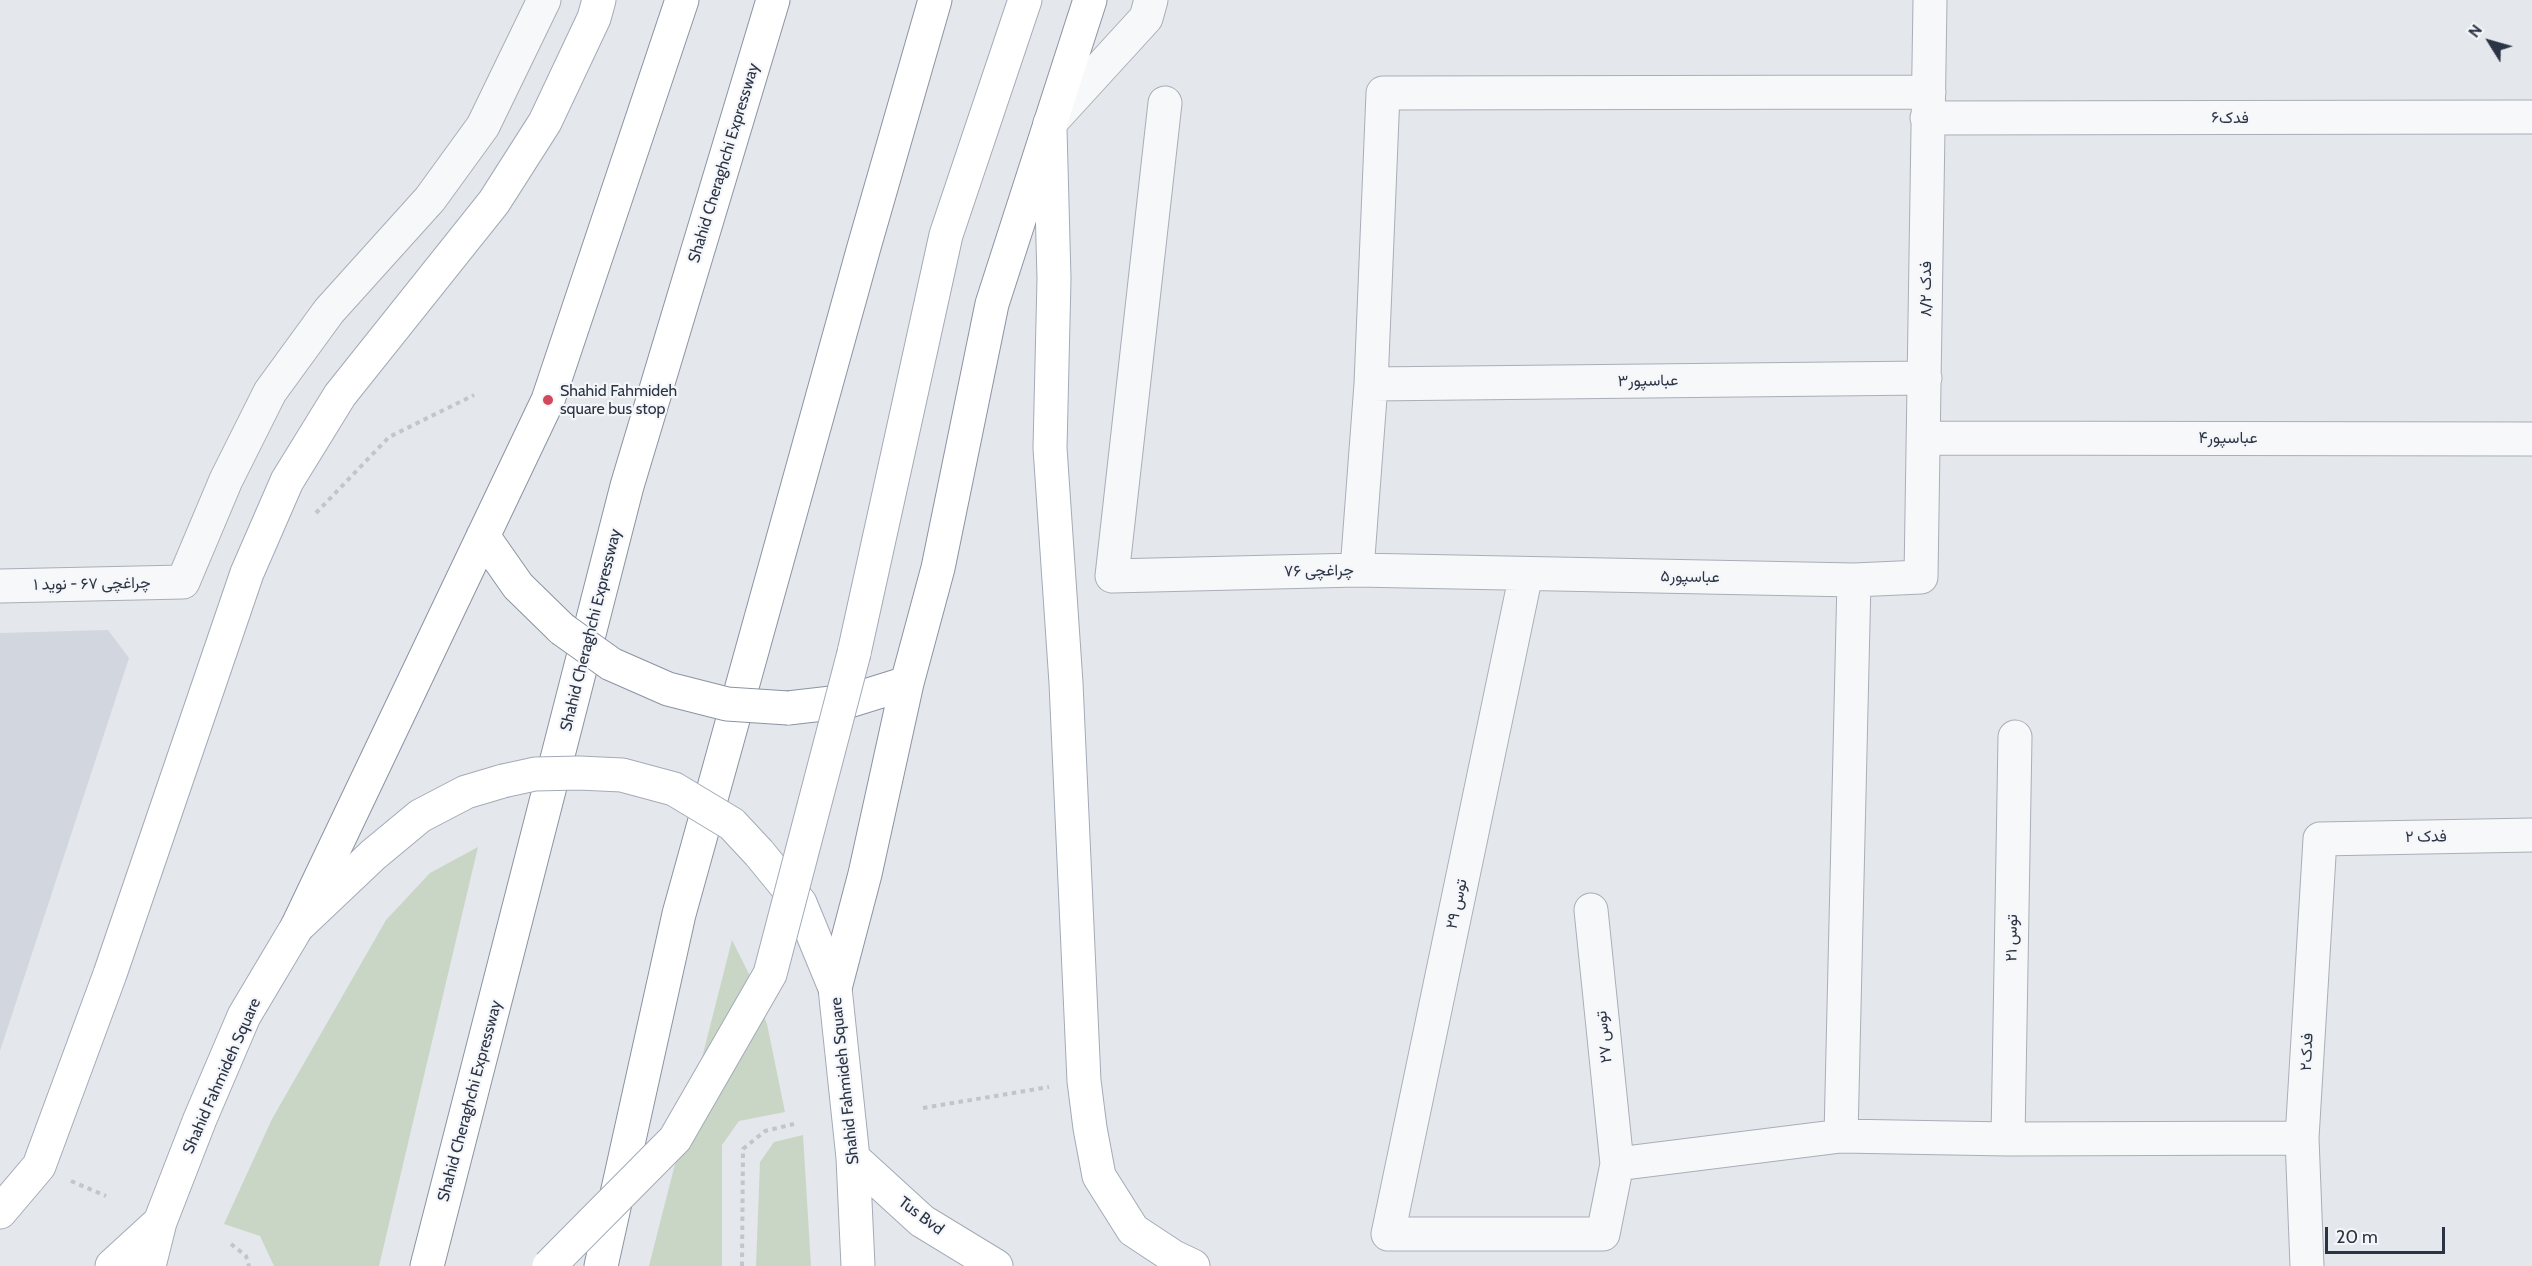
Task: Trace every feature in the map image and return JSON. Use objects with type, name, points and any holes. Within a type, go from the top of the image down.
[{"type":"main road","points":[[0,1212],[39,1166],[114,963],[247,573],[287,482],[340,395],[494,202],[545,122],[594,18],[599,0]]},
{"type":"main road","points":[[297,927],[548,400],[682,0]]},
{"type":"main road","name":"Shahid Cheraghchi Expressway","points":[[427,1266],[627,486],[773,0]]},
{"type":"main road","points":[[601,1266],[679,914],[845,314],[935,0]]},
{"type":"main road","points":[[549,1266],[675,1139],[770,974],[854,653],[946,235],[1025,0]]},
{"type":"main road","points":[[835,988],[865,874],[908,683],[938,568],[992,303],[1090,0]]},
{"type":"main road","points":[[1050,123],[1054,279],[1050,448],[1066,683],[1084,1081],[1099,1176],[1133,1230],[1174,1257],[1193,1266]]},
{"type":"main road","points":[[483,536],[518,586],[562,629],[612,664],[668,689],[727,704],[788,708],[849,701],[908,683]]},
{"type":"main road","name":"Shahid Fahmideh Square","points":[[149,1266],[160,1222],[200,1119],[244,1016],[297,927],[373,855],[420,816],[466,792],[503,781],[535,774],[579,772],[622,775],[674,789],[732,824],[800,903],[835,988],[853,1158],[858,1266]]},
{"type":"main road","name":"Tus Bvd","points":[[853,1158],[922,1221],[996,1266]]},
{"type":"main road","points":[[112,1266],[160,1222]]},
{"type":"street","name":"چراغچی ۶۷ - نوید ۱","points":[[0,586],[183,582],[226,480],[270,392],[328,311],[430,200],[483,126],[544,0]]},
{"type":"street","points":[[1050,123],[1146,18],[1151,0]]},
{"type":"street","name":"فدک ۸/۲","points":[[1921,577],[1925,438],[1930,0]]},
{"type":"street","name":"فدک۶","points":[[1371,384],[1383,93],[2532,117]]},
{"type":"street","name":"چراغچی ۷۶","points":[[1166,103],[1112,576],[1357,570],[1526,574]]},
{"type":"street","name":"عباسپور۳","points":[[1371,384],[1925,378]]},
{"type":"street","points":[[1357,570],[1371,384]]},
{"type":"street","name":"عباسپور۴","points":[[1925,438],[2532,439]]},
{"type":"street","name":"عباسپور۵","points":[[1526,574],[1854,580],[1921,577]]},
{"type":"street","name":"توس ۲۹","points":[[1388,1234],[1526,574]]},
{"type":"street","points":[[1841,1136],[1854,580]]},
{"type":"street","name":"توس ۲۱","points":[[2008,1139],[2015,737]]},
{"type":"street","name":"فدک ۲","points":[[2320,838],[2532,835]]},
{"type":"street","name":"فدک۲","points":[[2307,1266],[2302,1138],[2320,838]]},
{"type":"street","name":"توس ۲۷","points":[[1388,1234],[1603,1234],[1617,1164],[1591,909]]},
{"type":"street","points":[[1617,1164],[1841,1136],[2008,1139],[2302,1138]]},
{"type":"path","points":[[922,1108],[1084,1081]]},
{"type":"path","points":[[742,1266],[743,1149],[765,1131],[794,1124]]},
{"type":"path","points":[[231,1244],[246,1256],[249,1266]]},
{"type":"shaded area","points":[[108,630],[129,658],[0,1051],[0,633]]},
{"type":"green space","points":[[478,847],[379,1266],[274,1266],[260,1236],[224,1224],[272,1119],[386,920],[430,873]]},
{"type":"green space","points":[[732,940],[750,976],[767,1024],[785,1112],[739,1121],[722,1145],[722,1266],[649,1266]]},
{"type":"green space","points":[[803,1135],[811,1266],[756,1266],[760,1162],[774,1142]]},
{"type":"place","name":"Shahid Fahmideh square bus stop","points":[[548,400]]}]
